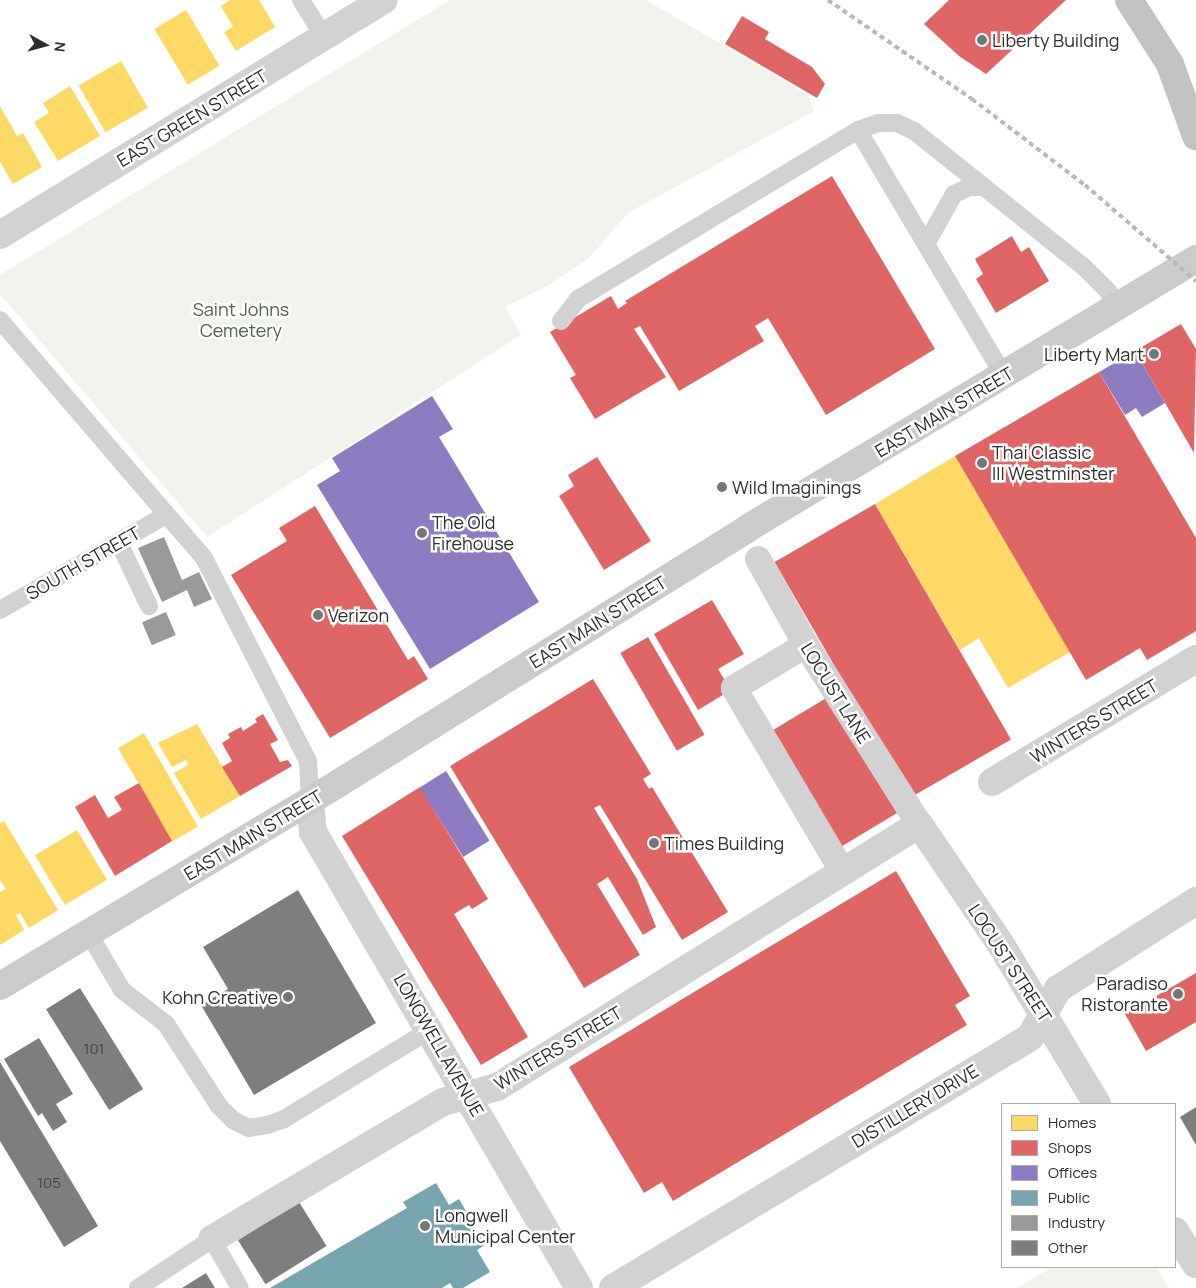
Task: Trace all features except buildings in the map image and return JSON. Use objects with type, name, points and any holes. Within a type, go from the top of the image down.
[{"type":"highway","points":[[1130,0],[1170,64],[1196,136]]},
{"type":"main road","name":"EAST MAIN STREET","points":[[0,986],[90,934],[310,800],[748,528],[1119,307],[1196,259]]},
{"type":"street","name":"EAST GREEN STREET","points":[[0,235],[384,0]]},
{"type":"street","name":"LOCUST LANE","points":[[758,559],[806,644],[919,824]]},
{"type":"street","points":[[806,644],[734,688],[843,872]]},
{"type":"street","name":"WINTERS STREET","points":[[992,782],[1196,659]]},
{"type":"street","name":"LONGWELL AVENUE","points":[[310,800],[313,832],[579,1288]]},
{"type":"street","name":"WINTERS STREET","points":[[212,1239],[443,1102],[497,1087],[919,824]]},
{"type":"street","name":"LOCUST STREET","points":[[919,824],[1000,943],[1096,1103]]},
{"type":"street","name":"DISTILLERY DRIVE","points":[[613,1288],[1030,1037],[1058,989],[1196,901]]},
{"type":"street","points":[[1176,1233],[1196,1264]]},
{"type":"lane","points":[[301,0],[324,37]]},
{"type":"lane","points":[[561,321],[578,299],[858,130],[878,123],[898,123],[914,131],[1097,278],[1119,307]]},
{"type":"lane","points":[[858,130],[1004,376]]},
{"type":"lane","points":[[926,244],[954,194],[970,187],[984,187]]},
{"type":"lane","points":[[0,320],[204,558],[308,762],[310,800]]},
{"type":"lane","name":"SOUTH STREET","points":[[0,610],[166,515]]},
{"type":"lane","points":[[119,543],[149,606]]},
{"type":"lane","points":[[90,934],[122,990],[166,1024],[219,1106],[233,1120],[249,1128],[267,1126],[284,1118],[430,1030]]},
{"type":"lane","points":[[212,1239],[240,1288]]},
{"type":"lane","name":"WINTERS STREET","points":[[138,1288],[212,1239]]},
{"type":"green space","name":"Saint Johns Cemetery","points":[[450,0],[646,0],[808,95],[814,111],[628,213],[588,259],[547,286],[505,307],[521,335],[207,537],[0,294],[0,275]]},
{"type":"green space","points":[[1049,1268],[1157,1268],[1169,1288],[1017,1288]]},
{"type":"railway","points":[[828,0],[972,99],[1085,185],[1196,281]]},
{"type":"place","name":"Liberty Building","points":[[982,40]]},
{"type":"place","name":"Liberty Mart","points":[[1154,354]]},
{"type":"place","name":"Thai Classic III Westminster","points":[[982,463]]},
{"type":"place","name":"Wild Imaginings","points":[[722,487]]},
{"type":"place","name":"The Old Firehouse","points":[[422,533]]},
{"type":"place","name":"Verizon","points":[[318,615]]},
{"type":"place","name":"Times Building","points":[[654,843]]},
{"type":"place","name":"Paradiso Ristorante","points":[[1178,994]]},
{"type":"place","name":"Kohn Creative","points":[[288,997]]},
{"type":"place","name":"Longwell Municipal Center","points":[[425,1226]]}]
